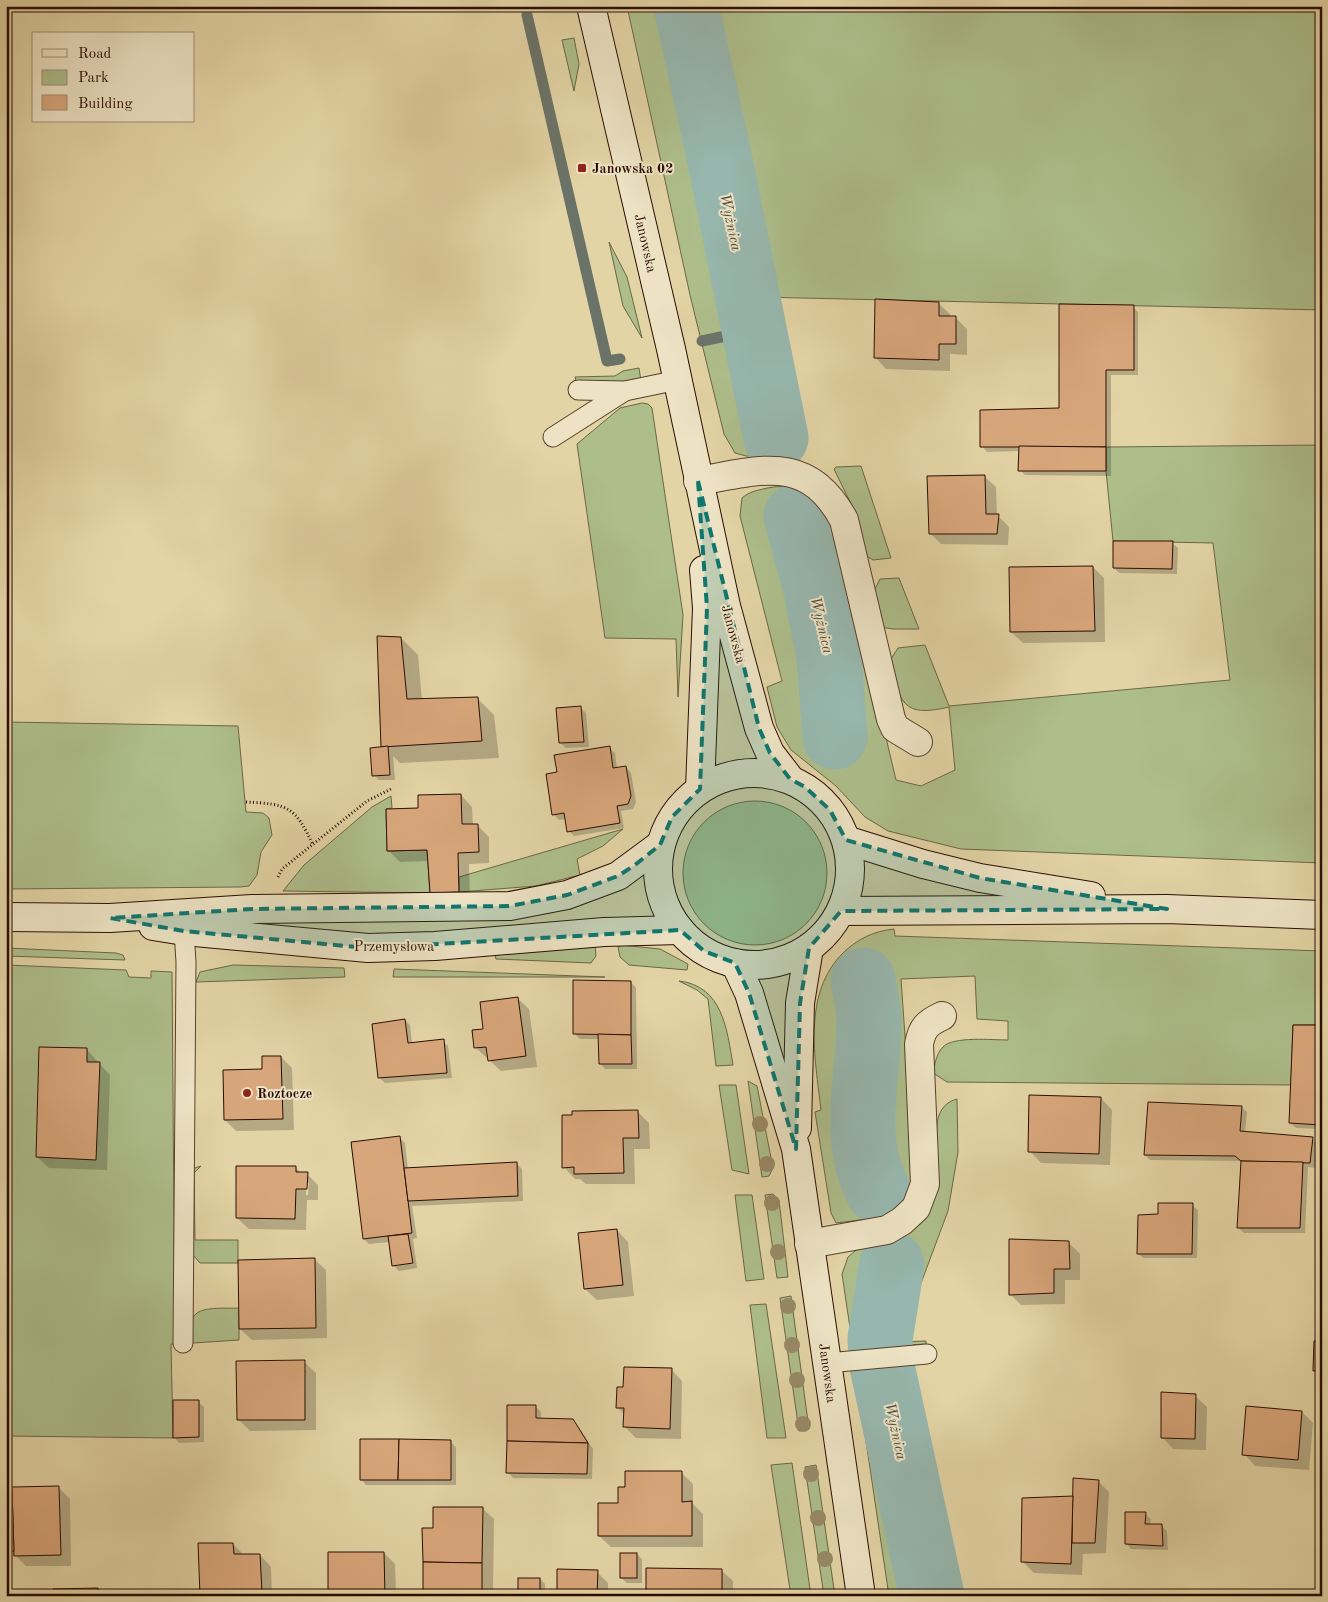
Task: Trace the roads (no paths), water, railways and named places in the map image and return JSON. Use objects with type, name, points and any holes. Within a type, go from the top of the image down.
[{"type":"street","name":"Janowska","points":[[590,6],[678,380],[726,606],[759,728],[770,753],[790,779]]},
{"type":"street","points":[[698,481],[757,471],[777,470],[802,475],[830,498],[844,520],[891,720],[895,728],[918,742]]},
{"type":"street","name":"Janowska","points":[[698,481],[707,608],[700,789]]},
{"type":"street","points":[[755,772],[790,779],[805,787],[830,810],[846,840],[850,864],[848,888],[841,911],[832,925],[809,948],[781,962],[765,964],[735,963],[704,951],[691,942],[680,930],[664,904],[658,874],[660,845],[672,817],[700,789],[720,778],[755,772]]},
{"type":"street","points":[[846,840],[923,864],[980,878],[1167,909]]},
{"type":"street","name":"Przemysłowa","points":[[6,917],[110,918],[271,908],[474,908],[541,901],[567,895],[618,876],[660,845]]},
{"type":"street","points":[[841,911],[1167,909],[1322,916]]},
{"type":"street","name":"Przemysłowa","points":[[110,918],[184,932],[368,948],[434,946],[604,932],[680,930]]},
{"type":"street","name":"Janowska","points":[[796,1149],[800,1004],[809,948]]},
{"type":"street","name":"Janowska","points":[[735,963],[749,993],[796,1149],[861,1596]]},
{"type":"street","points":[[809,1244],[887,1230],[902,1221],[916,1208],[925,1184],[918,1044],[922,1030],[930,1022],[942,1016]]},
{"type":"lane","points":[[578,390],[625,391],[678,380]]},
{"type":"lane","points":[[553,437],[625,391]]},
{"type":"lane","points":[[183,1343],[186,962],[184,932]]},
{"type":"lane","points":[[827,1363],[927,1354]]},
{"type":"waterway","name":"Wyżnica","points":[[686,6],[718,151],[776,438]]},
{"type":"waterway","points":[[527,15],[607,361],[620,359]]},
{"type":"waterway","points":[[702,341],[754,330]]},
{"type":"waterway","name":"Wyżnica","points":[[796,516],[815,586],[829,656],[835,737]]},
{"type":"waterway","name":"Wyżnica","points":[[863,980],[869,1022],[863,1129],[870,1171],[878,1191]]},
{"type":"waterway","name":"Wyżnica","points":[[892,1264],[880,1339],[882,1366],[932,1596]]},
{"type":"place","name":"Janowska 02","points":[[582,168]]},
{"type":"place","name":"Roztocze","points":[[247,1093]]}]
